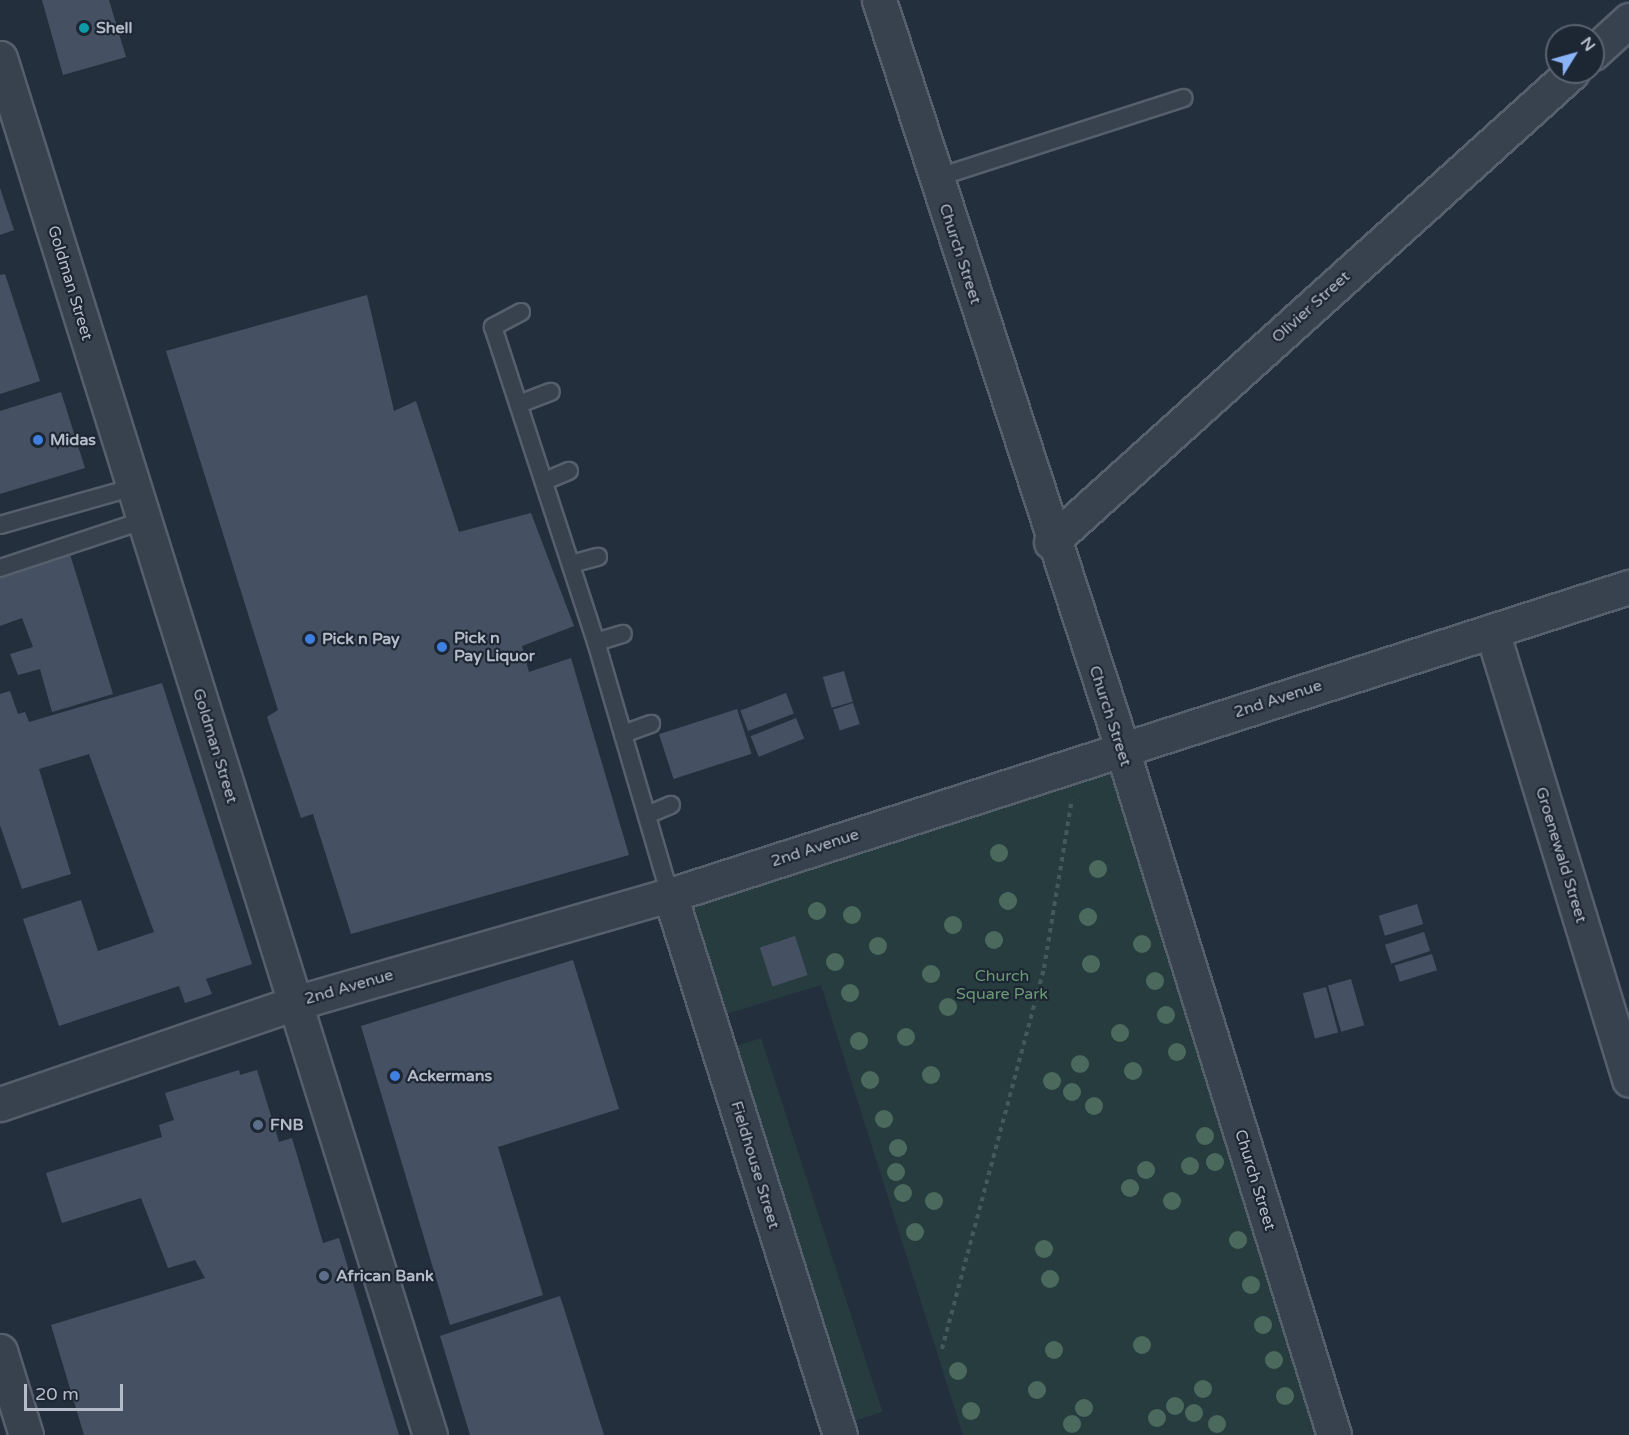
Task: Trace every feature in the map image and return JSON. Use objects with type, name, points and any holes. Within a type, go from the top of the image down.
[{"type":"street","name":"Church Street","points":[[879,0],[1051,542],[1121,749],[1334,1435]]},
{"type":"street","points":[[1605,42],[1629,20]]},
{"type":"street","name":"Goldman Street","points":[[0,58],[430,1435]]},
{"type":"street","name":"Olivier Street","points":[[1051,542],[1559,84]]},
{"type":"street","name":"2nd Avenue","points":[[0,1104],[295,1003],[670,894],[1629,587]]},
{"type":"street","name":"Groenewald Street","points":[[1492,631],[1629,1080]]},
{"type":"street","name":"Fieldhouse Street","points":[[670,894],[840,1435]]},
{"type":"street","points":[[0,1351],[26,1435]]},
{"type":"lane","points":[[936,177],[1183,98]]},
{"type":"lane","points":[[521,312],[493,327],[572,564],[670,894]]},
{"type":"lane","points":[[519,404],[551,392]]},
{"type":"lane","points":[[545,481],[569,471]]},
{"type":"lane","points":[[0,525],[134,487]]},
{"type":"lane","points":[[0,568],[145,520]]},
{"type":"lane","points":[[572,564],[598,557]]},
{"type":"lane","points":[[596,642],[623,634]]},
{"type":"lane","points":[[622,734],[651,724]]},
{"type":"lane","points":[[647,815],[671,805]]},
{"type":"path","points":[[942,1349],[1044,968],[1077,763]]},
{"type":"green space","name":"Church Square Park","points":[[1114,763],[1323,1435],[963,1435],[821,985],[720,1016],[684,902]]},
{"type":"green space","points":[[761,1038],[882,1412],[852,1422],[731,1048]]},
{"type":"building","name":"Shell","points":[[42,0],[109,0],[126,57],[63,75]]},
{"type":"building","points":[[0,188],[14,230],[0,235]]},
{"type":"building","points":[[5,274],[40,381],[0,394],[0,275]]},
{"type":"building","points":[[367,295],[394,411],[416,401],[459,532],[531,513],[574,626],[522,646],[529,672],[571,658],[629,855],[351,934],[313,814],[301,818],[267,717],[278,710],[166,351]]},
{"type":"building","name":"Midas","points":[[61,392],[85,468],[0,494],[0,411]]},
{"type":"building","points":[[70,554],[113,694],[52,712],[40,669],[18,675],[10,654],[33,647],[22,618],[0,626],[0,575]]},
{"type":"building","points":[[844,671],[853,702],[832,708],[823,677]]},
{"type":"building","points":[[162,683],[252,964],[206,979],[212,994],[185,1003],[179,986],[59,1026],[23,919],[81,900],[98,951],[154,932],[89,754],[39,769],[71,874],[22,889],[0,825],[0,694],[10,691],[18,714],[25,712],[29,722]]},
{"type":"building","points":[[786,693],[794,714],[748,731],[740,711]]},
{"type":"building","points":[[853,703],[860,724],[840,730],[833,709]]},
{"type":"building","points":[[737,709],[752,754],[674,779],[659,734]]},
{"type":"building","points":[[796,718],[804,738],[759,757],[751,736]]},
{"type":"building","points":[[1417,904],[1423,924],[1385,936],[1379,916]]},
{"type":"building","points":[[1424,932],[1430,951],[1391,964],[1385,945]]},
{"type":"building","points":[[795,936],[808,975],[772,986],[760,947]]},
{"type":"building","points":[[1432,954],[1437,970],[1400,982],[1395,965]]},
{"type":"building","points":[[573,960],[619,1109],[498,1147],[543,1295],[450,1325],[361,1026]]},
{"type":"building","points":[[1351,979],[1364,1025],[1341,1032],[1328,986]]},
{"type":"building","points":[[1326,987],[1338,1032],[1315,1039],[1303,993]]},
{"type":"building","points":[[239,1070],[240,1075],[257,1070],[279,1142],[292,1138],[323,1243],[339,1238],[399,1435],[84,1435],[51,1325],[205,1278],[195,1260],[168,1268],[141,1198],[62,1223],[46,1173],[162,1137],[159,1125],[174,1120],[165,1093]]},
{"type":"building","points":[[560,1296],[604,1435],[470,1435],[440,1336]]},
{"type":"place","name":"Shell","points":[[84,28]]},
{"type":"place","name":"Midas","points":[[38,440]]},
{"type":"place","name":"Pick n Pay","points":[[310,639]]},
{"type":"place","name":"Pick n Pay Liquor","points":[[442,647]]},
{"type":"place","name":"Ackermans","points":[[395,1076]]},
{"type":"place","name":"FNB","points":[[258,1125]]},
{"type":"place","name":"African Bank","points":[[324,1276]]}]
